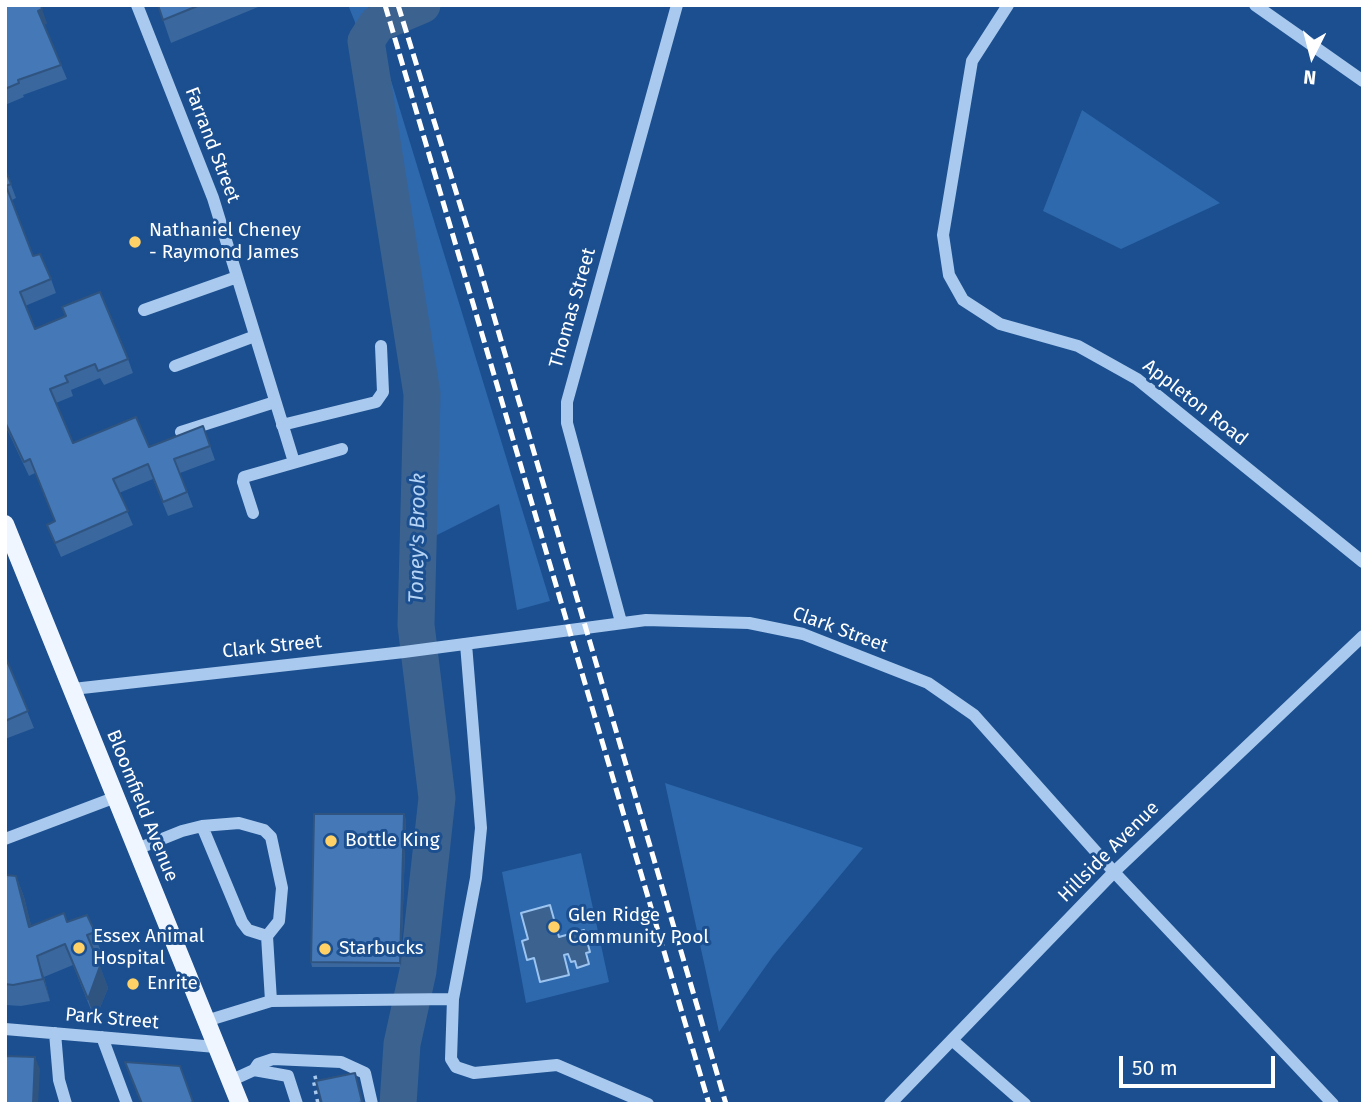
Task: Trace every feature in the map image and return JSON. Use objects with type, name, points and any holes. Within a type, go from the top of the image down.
[{"type":"main road","name":"Bloomfield Avenue","points":[[5,524],[240,1104]]},
{"type":"street","name":"Farrand Street","points":[[136,5],[206,179],[293,462]]},
{"type":"street","name":"Thomas Street","points":[[621,622],[566,423],[567,402],[677,5]]},
{"type":"street","name":"Appleton Road","points":[[1008,5],[972,61],[943,235],[948,275],[962,300],[1000,324],[1077,346],[1137,379],[1363,562]]},
{"type":"street","points":[[1255,5],[1363,81]]},
{"type":"street","points":[[144,310],[237,277]]},
{"type":"street","points":[[174,366],[255,336]]},
{"type":"street","points":[[282,425],[376,402],[383,392],[381,346]]},
{"type":"street","points":[[181,432],[275,402]]},
{"type":"street","points":[[253,513],[243,482],[244,477],[342,449]]},
{"type":"street","name":"Clark Street","points":[[73,689],[434,649],[621,622],[697,619],[778,628],[830,643],[928,683],[974,715],[1114,872],[1333,1104]]},
{"type":"street","name":"Hillside Avenue","points":[[890,1104],[1114,872],[1363,636]]},
{"type":"street","points":[[466,644],[481,828],[476,878],[453,999],[450,1050],[456,1067],[464,1072],[557,1065],[648,1104]]},
{"type":"street","points":[[5,839],[116,797]]},
{"type":"street","points":[[137,849],[181,831],[202,826],[255,825],[271,837],[282,888],[282,911],[279,921],[267,936],[271,1001]]},
{"type":"street","points":[[202,826],[242,922],[248,930],[267,936]]},
{"type":"street","points":[[206,1021],[271,1001],[453,999]]},
{"type":"street","name":"Park Street","points":[[5,1029],[216,1046]]},
{"type":"street","points":[[55,1033],[59,1080],[66,1104]]},
{"type":"street","points":[[102,1037],[127,1104]]},
{"type":"street","points":[[952,1040],[1025,1104]]},
{"type":"street","points":[[230,1081],[254,1070],[258,1064],[273,1059],[341,1062],[365,1073],[372,1104]]},
{"type":"street","points":[[254,1070],[288,1076],[297,1104]]},
{"type":"path","points":[[318,1104],[313,1078],[324,1076]]},
{"type":"path","points":[[315,1087],[324,1085]]},
{"type":"shaded area","points":[[348,5],[368,5],[550,601],[517,610],[499,504],[435,536],[412,532],[418,407],[355,22]]},
{"type":"shaded area","points":[[1082,110],[1220,203],[1121,249],[1043,211]]},
{"type":"shaded area","points":[[665,783],[863,848],[773,956],[719,1032]]},
{"type":"shaded area","name":"Glen Ridge Community Pool","points":[[581,853],[609,982],[526,1003],[502,872]]},
{"type":"shaded area","points":[[550,905],[559,937],[584,930],[590,952],[586,953],[589,964],[577,968],[575,961],[571,962],[568,954],[564,955],[569,975],[540,982],[534,958],[527,960],[522,941],[528,939],[521,913]]},
{"type":"building","points":[[5,5],[41,5],[42,9],[38,11],[61,65],[18,80],[19,83],[5,89]]},
{"type":"building","points":[[158,5],[200,5],[163,20]]},
{"type":"building","points":[[5,169],[11,184],[6,186],[33,256],[40,254],[51,279],[20,292],[35,329],[66,316],[62,307],[100,292],[128,359],[98,371],[95,364],[65,376],[68,382],[50,389],[73,443],[136,417],[149,447],[203,426],[210,446],[174,459],[187,492],[163,502],[148,464],[113,479],[128,511],[55,543],[47,525],[55,521],[30,459],[24,462],[5,422]]},
{"type":"building","points":[[5,656],[28,711],[5,721]]},
{"type":"building","points":[[314,814],[404,814],[400,963],[311,962]]},
{"type":"building","points":[[5,875],[16,876],[29,927],[64,913],[67,922],[87,915],[95,932],[87,935],[100,966],[88,999],[65,944],[37,956],[43,979],[5,984]]},
{"type":"building","points":[[5,1056],[35,1057],[33,1104],[5,1104]]},
{"type":"building","points":[[125,1062],[180,1066],[193,1102],[142,1104]]},
{"type":"building","points":[[355,1073],[362,1102],[322,1104],[316,1081]]},
{"type":"waterway","name":"Toney's Brook","points":[[398,1104],[402,1044],[418,971],[437,798],[416,625],[422,394],[366,41],[377,24],[422,5]]},
{"type":"railway","points":[[385,5],[709,1104]]},
{"type":"railway","points":[[398,5],[480,269],[726,1104]]},
{"type":"place","name":"Nathaniel Cheney - Raymond James","points":[[135,242]]},
{"type":"place","name":"Bottle King","points":[[331,841]]},
{"type":"place","name":"Glen Ridge Community Pool","points":[[554,927]]},
{"type":"place","name":"Essex Animal Hospital","points":[[79,948]]},
{"type":"place","name":"Starbucks","points":[[325,949]]},
{"type":"place","name":"Enrite","points":[[133,984]]}]
